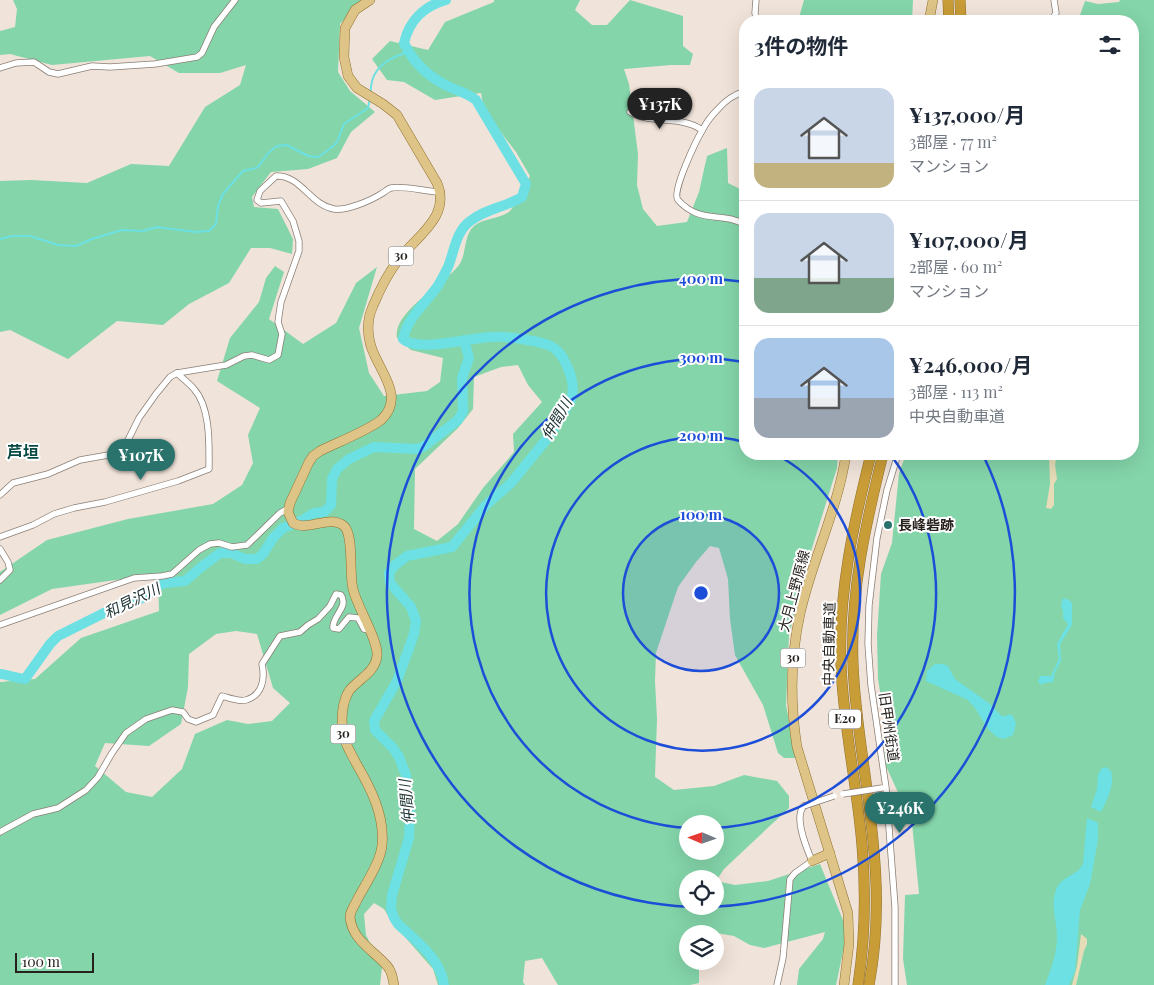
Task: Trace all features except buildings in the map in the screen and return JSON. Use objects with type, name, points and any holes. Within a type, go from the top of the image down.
[{"type":"highway","points":[[948,0],[949,15]]},
{"type":"highway","points":[[960,0],[961,15]]},
{"type":"highway","name":"中央自動車道","points":[[858,985],[863,942],[864,878],[843,694],[841,635],[849,552],[870,460]]},
{"type":"highway","name":"中央自動車道","points":[[869,985],[874,944],[876,876],[855,692],[853,634],[861,552],[882,460]]},
{"type":"main road","points":[[370,0],[352,13],[345,28],[344,57],[348,76],[357,88],[397,115],[434,176],[441,192]]},
{"type":"main road","points":[[930,15],[933,0]]},
{"type":"main road","name":"30","points":[[394,985],[389,968],[364,946],[350,918],[353,907],[378,858],[382,843],[381,827],[374,798],[366,779],[347,747],[342,726],[343,708],[346,696],[370,672],[375,661],[376,650],[353,589],[350,566],[350,540],[346,528],[332,522],[301,526],[289,513],[313,456],[378,422],[389,410],[392,398],[390,388],[373,354],[370,341],[368,328],[371,311],[393,267],[436,216],[442,202],[441,192]]},
{"type":"main road","name":"大月上野原線","points":[[844,985],[850,944],[849,924],[843,894],[804,772],[798,747],[793,718],[792,669],[800,614],[836,495],[845,460]]},
{"type":"main road","points":[[812,861],[830,853]]},
{"type":"street","points":[[0,68],[16,63],[34,62],[49,72],[58,74],[92,66],[156,64],[197,57],[202,53],[214,27],[235,0]]},
{"type":"street","points":[[756,0],[756,15]]},
{"type":"street","points":[[1054,0],[1055,15]]},
{"type":"street","points":[[739,94],[724,103],[702,130],[676,193],[677,198],[702,216],[739,222]]},
{"type":"street","points":[[630,112],[638,117],[684,122],[702,130]]},
{"type":"street","points":[[0,495],[14,483],[48,474],[80,460],[114,454],[124,448],[149,403],[170,377],[177,373],[226,365],[244,356],[252,355],[269,360],[278,355],[282,334],[278,322],[282,302],[300,251],[293,221],[281,201],[261,203],[257,200],[260,190],[276,176],[285,175],[303,187],[322,205],[334,209],[358,205],[391,188],[441,192]]},
{"type":"street","points":[[0,538],[33,525],[54,514],[105,502],[178,481],[209,469],[210,438],[204,410],[196,390],[177,373]]},
{"type":"street","name":"旧甲州街道","points":[[895,985],[895,908],[884,788],[870,685],[869,605],[878,532],[887,490],[896,460]]},
{"type":"street","points":[[0,625],[134,578],[168,576],[179,569],[199,550],[210,544],[219,543],[232,548],[247,545],[280,512],[289,513]]},
{"type":"street","points":[[0,549],[8,562],[10,570],[0,580]]},
{"type":"street","points":[[0,832],[33,814],[58,808],[86,790],[98,777],[112,752],[126,733],[146,718],[172,710],[183,712],[188,719],[196,722],[213,715],[222,696],[244,700],[253,696],[261,688],[264,676],[262,664],[280,636],[300,632],[318,619],[330,606],[336,594],[341,595],[344,601],[333,622],[333,628],[339,629],[350,617],[358,618],[364,629],[369,630]]},
{"type":"street","points":[[777,985],[783,958],[790,879],[812,861],[800,822],[800,811],[804,806],[834,796],[884,788]]},
{"type":"green space","points":[[13,0],[362,0],[340,24],[338,72],[350,91],[375,112],[351,132],[337,158],[308,169],[271,172],[252,197],[254,207],[278,209],[293,239],[292,254],[270,248],[251,248],[229,283],[189,304],[163,325],[117,321],[68,359],[10,330],[0,332],[0,181],[31,180],[87,183],[131,164],[169,166],[205,107],[240,85],[246,65],[220,73],[179,73],[150,56],[52,65],[10,54],[0,55],[0,31],[15,27],[17,9]]},
{"type":"green space","points":[[494,0],[580,0],[575,10],[592,25],[607,25],[630,0],[683,16],[683,46],[693,54],[690,65],[624,69],[629,84],[638,154],[637,185],[643,209],[657,226],[687,222],[699,192],[707,156],[727,148],[728,183],[739,188],[739,460],[838,460],[837,468],[812,548],[789,635],[786,705],[796,758],[784,758],[778,753],[763,705],[735,655],[730,619],[728,579],[719,548],[710,546],[678,587],[656,653],[657,719],[655,777],[674,790],[714,786],[744,775],[777,781],[789,796],[789,808],[723,870],[679,870],[679,915],[724,915],[724,883],[735,885],[768,881],[820,864],[845,925],[845,942],[836,985],[797,985],[799,969],[823,939],[825,932],[764,948],[750,945],[734,936],[724,934],[724,925],[679,925],[679,970],[699,970],[699,983],[690,985],[558,985],[542,958],[525,961],[523,982],[525,985],[438,985],[433,969],[391,921],[384,909],[374,903],[364,914],[366,935],[382,967],[380,985],[0,985],[0,682],[35,679],[81,638],[159,611],[158,574],[52,589],[0,615],[0,572],[47,540],[128,519],[213,504],[242,485],[253,463],[248,435],[260,408],[217,381],[230,338],[259,302],[266,278],[275,266],[284,272],[269,319],[303,344],[336,323],[356,283],[377,267],[359,328],[369,373],[384,396],[427,391],[440,382],[443,358],[411,350],[397,338],[398,328],[411,308],[459,265],[468,235],[474,226],[482,221],[509,212],[530,176],[516,152],[484,110],[481,93],[435,100],[404,82],[387,80],[372,59],[390,41],[428,50],[445,22],[494,2]],"holes":[[[518,365],[528,385],[542,402],[513,434],[514,452],[483,488],[458,524],[437,541],[414,529],[415,469],[458,428],[473,409],[474,377],[501,367]],[[236,631],[257,634],[273,688],[290,703],[272,721],[248,724],[227,720],[195,734],[182,769],[152,797],[126,792],[95,766],[105,743],[149,746],[181,724],[188,687],[189,654],[216,634]]]},
{"type":"green space","points":[[804,0],[913,0],[912,15],[800,15]]},
{"type":"green space","points":[[1120,0],[1154,0],[1154,985],[907,985],[903,959],[905,895],[919,894],[912,823],[885,764],[885,722],[878,679],[877,636],[881,574],[892,543],[899,473],[904,460],[1139,460],[1139,15],[1080,15],[1085,1],[1098,4],[1119,2]]},
{"type":"sand","points":[[1049,460],[1056,460],[1057,479],[1054,484],[1054,505],[1051,509],[1046,508],[1050,484]]},
{"type":"sand","points":[[1081,934],[1087,939],[1087,944],[1076,985],[1072,985],[1077,966]]},
{"type":"water","points":[[1063,598],[1072,603],[1072,625],[1060,644],[1061,661],[1055,672],[1053,682],[1042,685],[1038,682],[1040,676],[1051,676],[1059,659],[1057,644],[1068,624],[1063,618],[1061,606]]},
{"type":"water","points":[[935,664],[948,666],[955,679],[990,704],[1002,716],[1007,716],[1008,714],[1013,716],[1016,724],[1013,735],[1004,739],[997,737],[988,729],[968,700],[926,681],[927,671]]},
{"type":"water","points":[[1106,767],[1111,771],[1112,782],[1110,792],[1101,812],[1091,807],[1097,789],[1098,774],[1102,768]]},
{"type":"water","points":[[1087,818],[1098,823],[1098,840],[1090,884],[1080,910],[1075,971],[1069,985],[1045,985],[1057,943],[1054,896],[1058,885],[1077,871],[1083,864]]},
{"type":"waterway","name":"仲間川","points":[[444,985],[442,976],[433,959],[398,924],[391,909],[392,895],[409,838],[410,814],[406,775],[399,757],[393,748],[375,730],[374,721],[397,681],[414,634],[416,621],[411,607],[390,583],[389,573],[394,566],[407,556],[452,547],[485,506],[511,483],[550,435],[571,400],[573,391],[568,368],[563,358],[555,349],[546,344],[501,337],[433,345],[420,345],[403,339],[409,324],[437,287],[448,267],[461,231],[469,222],[481,214],[522,197],[526,184],[476,100],[430,75],[413,58],[404,43],[414,21],[424,10],[446,0]]},
{"type":"waterway","points":[[370,94],[372,81],[377,70],[391,59],[409,52]]},
{"type":"waterway","points":[[0,239],[12,236],[30,236],[58,245],[76,246],[122,230],[143,231],[157,227],[196,232],[209,231],[216,224],[218,206],[223,194],[243,171],[259,166],[268,153],[277,146],[287,145],[308,156],[318,157],[337,142],[344,124],[368,108],[370,98]]},
{"type":"waterway","name":"和見沢川","points":[[0,674],[25,679],[58,636],[108,611],[145,597],[158,586],[165,583],[185,581],[220,553],[231,553],[245,559],[257,559],[283,528],[301,521],[314,513],[324,512],[331,505],[332,479],[337,469],[349,459],[374,447],[417,449],[423,447],[458,420],[463,411],[462,378],[469,358],[464,340]]},
{"type":"place","name":"長峰砦跡","points":[[888,525]]},
{"type":"district","name":"芦垣","points":[[23,452]]}]
